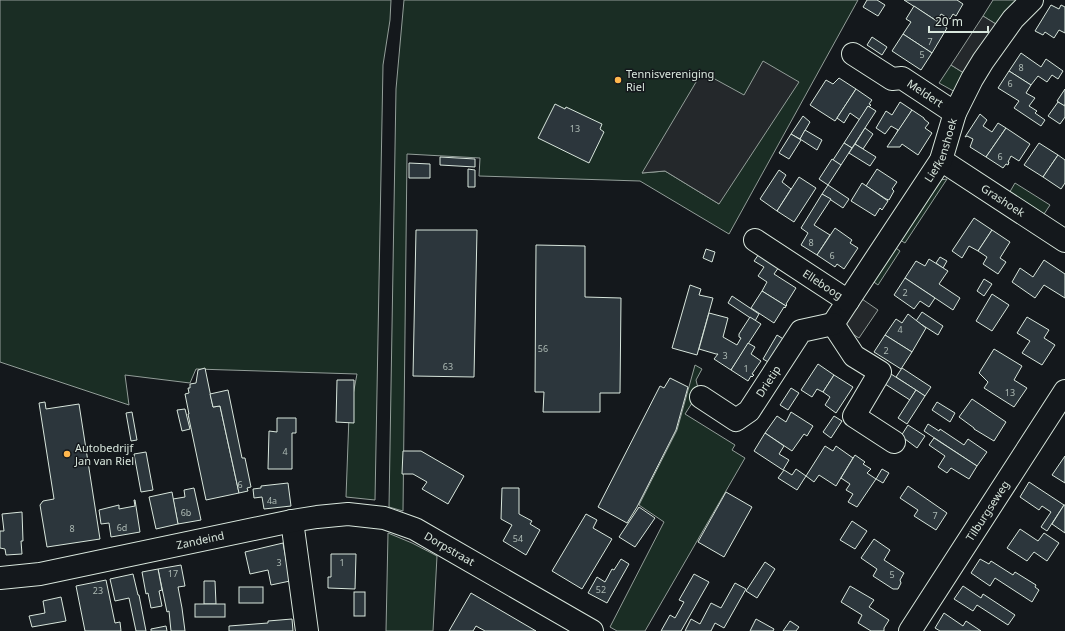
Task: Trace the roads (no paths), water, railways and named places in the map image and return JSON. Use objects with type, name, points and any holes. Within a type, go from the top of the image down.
[{"type":"street","name":"Liefkenshoek","points":[[848,301],[941,160],[955,113],[972,79],[1013,19],[1030,1]]},
{"type":"street","name":"Meldert","points":[[853,54],[892,79],[902,78],[955,113]]},
{"type":"street","name":"Grashoek","points":[[941,160],[1065,241]]},
{"type":"street","name":"Elleboog","points":[[755,240],[848,301],[833,324]]},
{"type":"street","name":"Drietip","points":[[701,397],[736,420],[749,411],[802,331],[833,324]]},
{"type":"street","points":[[833,324],[854,356],[880,372],[854,416],[894,442]]},
{"type":"street","name":"Tilburgseweg","points":[[910,631],[1065,391]]},
{"type":"street","name":"Dorpstraat","points":[[292,521],[348,514],[384,518],[397,522],[415,529],[592,631]]},
{"type":"street","points":[[292,521],[307,631]]},
{"type":"street","name":"Zandeind","points":[[0,578],[40,574],[292,521]]},
{"type":"place","name":"Tennisvereniging Riel","points":[[618,80]]},
{"type":"place","name":"Autobedrijf Jan van Riel","points":[[67,454]]}]
